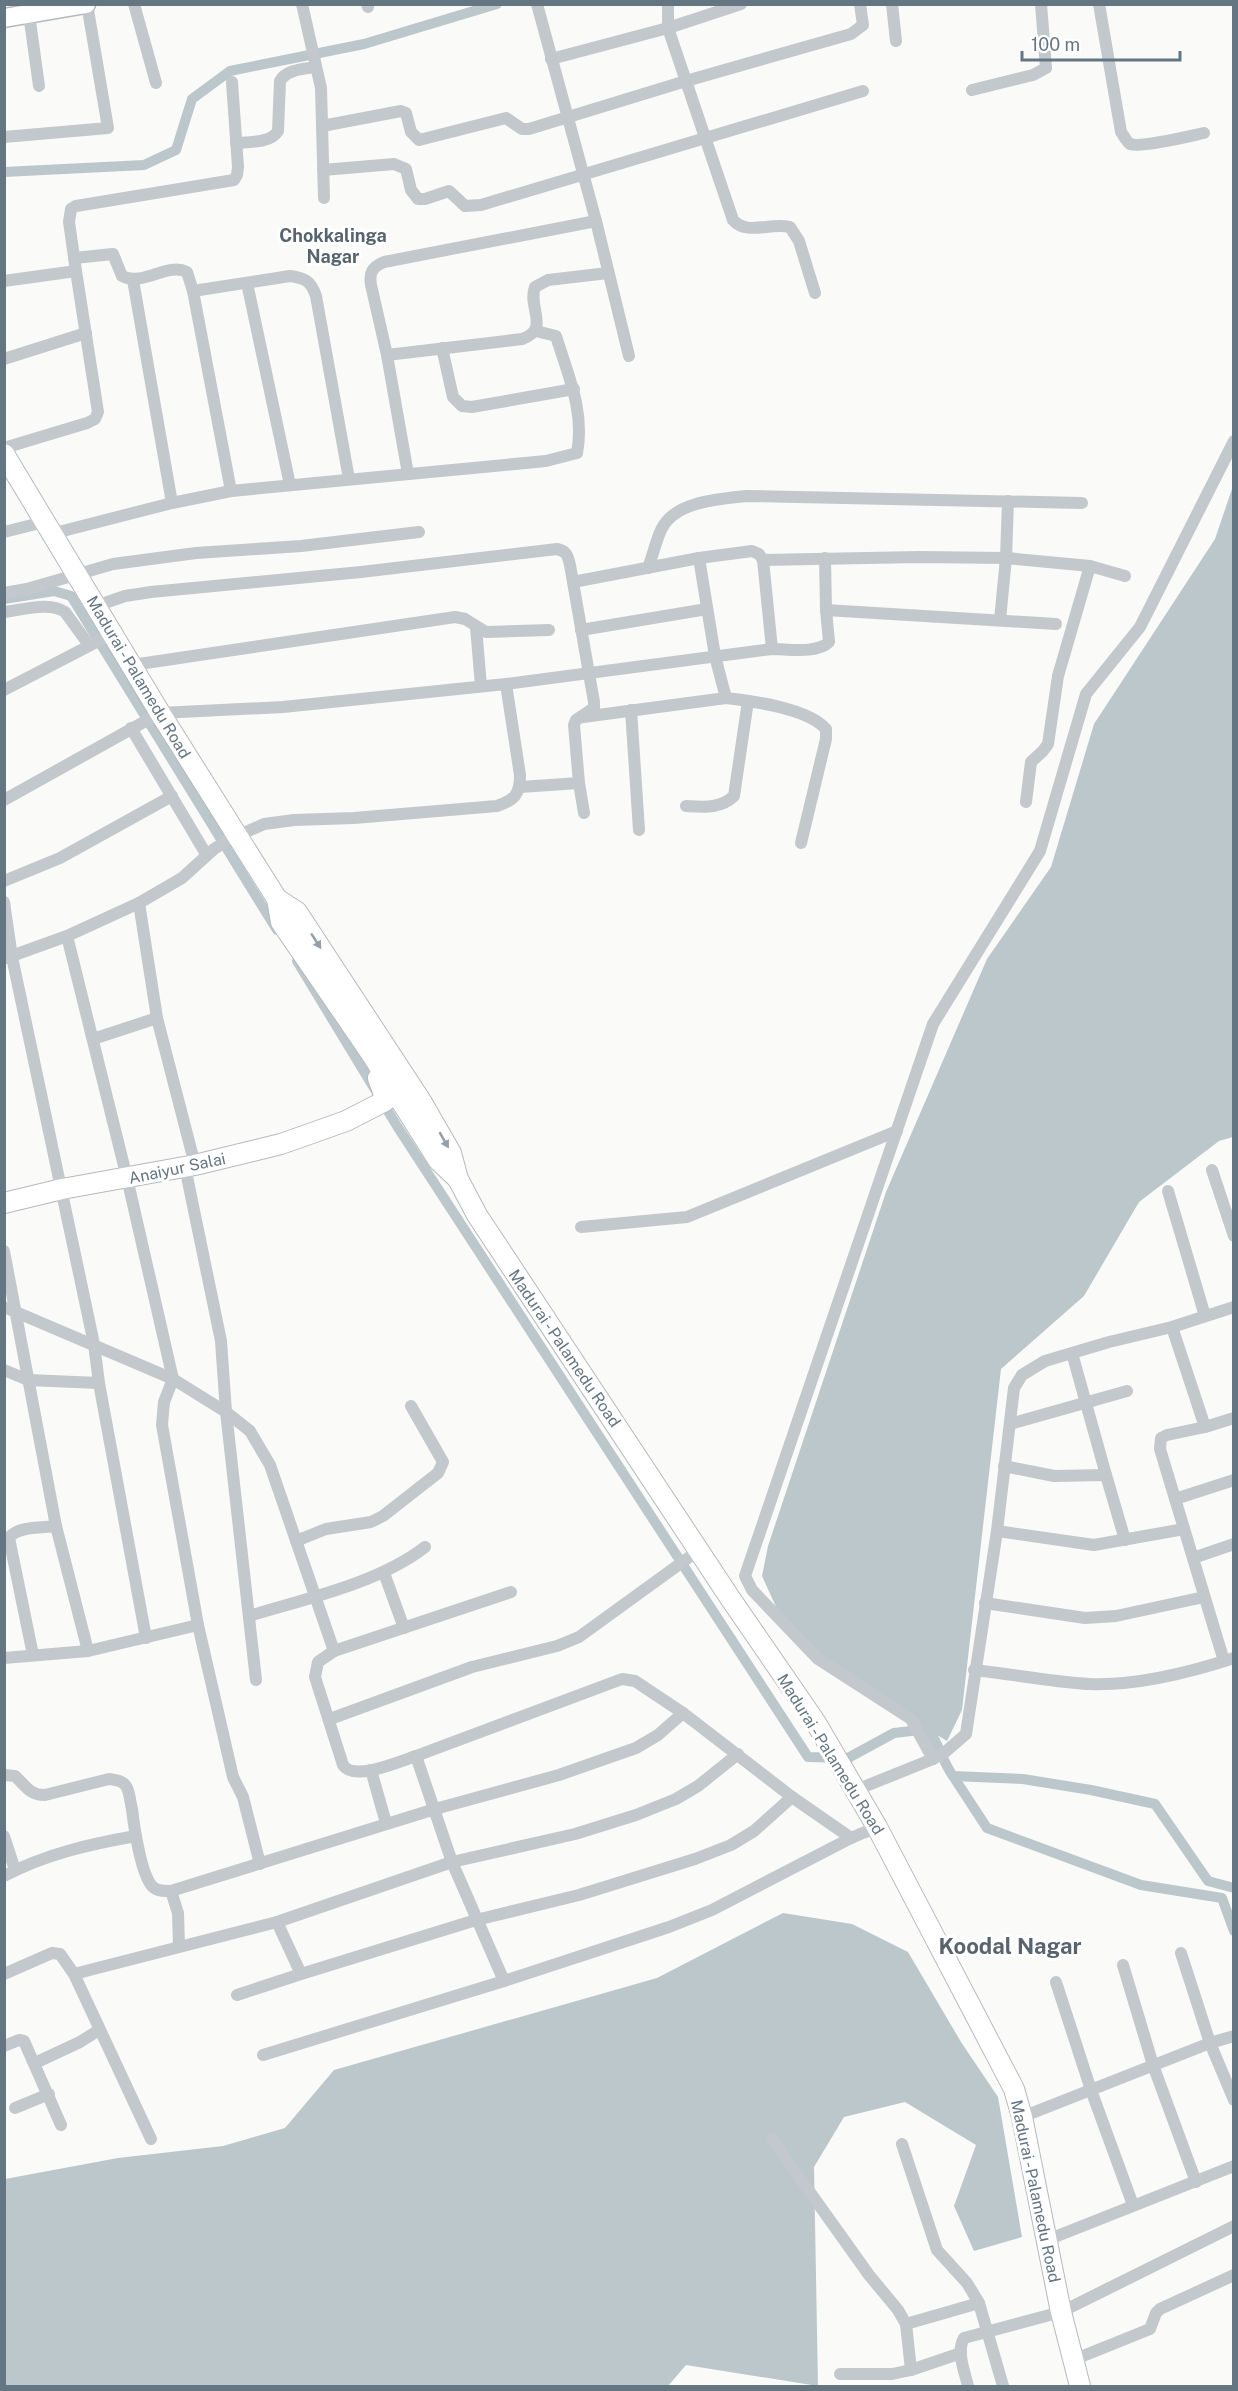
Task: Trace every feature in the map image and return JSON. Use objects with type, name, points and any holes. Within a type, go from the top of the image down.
[{"type":"main road","points":[[4,18],[87,4]]},
{"type":"main road","name":"Madurai - Palamedu Road","points":[[8,465],[132,665],[232,838],[277,899],[280,922],[352,1010],[391,1103]]},
{"type":"main road","name":"Madurai - Palamedu Road","points":[[352,1010],[391,1103],[424,1138],[438,1160],[458,1179]]},
{"type":"main road","name":"Madurai - Palamedu Road","points":[[421,1101],[451,1153],[458,1179],[477,1215],[823,1735],[878,1827],[1014,2089],[1022,2116],[1061,2312],[1080,2386]]},
{"type":"main road","name":"Anaiyur Salai","points":[[4,1203],[62,1189],[190,1166],[281,1144],[391,1103],[421,1101]]},
{"type":"street","points":[[4,137],[108,128],[87,4]]},
{"type":"street","points":[[134,4],[156,83]]},
{"type":"street","points":[[302,4],[321,88],[324,198]]},
{"type":"street","points":[[537,4],[596,221],[629,356]]},
{"type":"street","points":[[668,4],[668,28],[733,220],[745,229],[782,225],[790,227],[799,241],[815,293]]},
{"type":"street","points":[[551,59],[668,28],[741,4]]},
{"type":"street","points":[[322,126],[401,111],[406,113],[411,132],[419,140],[506,118],[522,129],[529,129],[851,34],[863,25],[860,4]]},
{"type":"street","points":[[892,4],[896,41]]},
{"type":"street","points":[[972,90],[1040,73],[1046,68],[1041,4]]},
{"type":"street","points":[[1099,4],[1121,132],[1129,143],[1141,145],[1204,133]]},
{"type":"street","points":[[29,14],[39,86]]},
{"type":"street","points":[[236,143],[268,139],[275,135],[278,131],[280,81],[283,76],[314,58]]},
{"type":"street","points":[[4,448],[95,419],[98,412],[99,403],[69,222],[71,209],[84,204],[234,180],[238,167],[232,82]]},
{"type":"street","points":[[323,170],[394,164],[406,169],[411,190],[418,199],[449,192],[460,203],[471,206],[481,205],[864,91]]},
{"type":"street","points":[[408,474],[387,355],[369,276],[375,266],[384,262],[596,221]]},
{"type":"street","points":[[4,280],[75,265],[113,254],[122,276],[133,280],[177,269],[183,270],[189,277],[193,291],[231,491]]},
{"type":"street","points":[[387,355],[522,339],[536,331],[537,323],[532,293],[534,287],[548,280],[608,273]]},
{"type":"street","points":[[193,291],[290,276],[303,278],[312,285],[316,296],[349,478]]},
{"type":"street","points":[[133,280],[172,503]]},
{"type":"street","points":[[247,283],[290,484]]},
{"type":"street","points":[[4,532],[48,528],[231,491],[546,461],[577,453],[581,433],[574,389],[556,336],[536,331]]},
{"type":"street","points":[[4,359],[86,333]]},
{"type":"street","points":[[442,348],[453,397],[462,406],[472,407],[574,389]]},
{"type":"street","points":[[938,1756],[911,1719],[818,1659],[752,1590],[745,1576],[933,1024],[1040,851],[1086,694],[1140,627],[1233,441]]},
{"type":"street","points":[[648,568],[663,526],[678,512],[718,500],[747,496],[1082,503]]},
{"type":"street","points":[[1000,621],[1008,501]]},
{"type":"street","points":[[4,592],[113,564],[196,553],[300,546],[419,532]]},
{"type":"street","points":[[96,606],[125,596],[151,592],[361,572],[557,549],[568,555],[594,708],[580,717],[574,725],[584,813]]},
{"type":"street","points":[[573,582],[699,558],[752,551],[759,554],[763,560],[772,649]]},
{"type":"street","points":[[699,558],[715,656],[726,698]]},
{"type":"street","points":[[4,800],[160,713],[283,707],[506,684],[772,649],[813,649],[826,645],[830,637],[826,610],[825,558]]},
{"type":"street","points":[[763,560],[1006,558],[1090,566],[1125,576]]},
{"type":"street","points":[[1026,802],[1031,762],[1048,744],[1058,676],[1090,566]]},
{"type":"street","points":[[4,612],[60,608],[90,645]]},
{"type":"street","points":[[581,630],[707,609]]},
{"type":"street","points":[[826,610],[1056,624]]},
{"type":"street","points":[[132,665],[447,618],[465,619],[476,627],[496,633],[549,630]]},
{"type":"street","points":[[476,627],[482,686]]},
{"type":"street","points":[[4,690],[111,634]]},
{"type":"street","points":[[8,958],[67,936],[139,903],[182,878],[210,851],[264,824],[279,821],[354,818],[497,806],[517,797],[520,787],[506,684]]},
{"type":"street","points":[[580,717],[726,698],[748,701],[812,717],[826,729],[826,739],[801,843]]},
{"type":"street","points":[[686,806],[714,807],[727,802],[734,796],[738,783],[748,701]]},
{"type":"street","points":[[631,711],[639,830]]},
{"type":"street","points":[[131,728],[172,796],[210,851]]},
{"type":"street","points":[[520,787],[579,783]]},
{"type":"street","points":[[4,881],[60,858],[172,796]]},
{"type":"street","points":[[4,902],[8,958],[62,1189],[94,1344],[99,1383],[146,1638]]},
{"type":"street","points":[[139,903],[158,1018],[190,1166],[221,1341],[226,1412],[256,1680]]},
{"type":"street","points":[[67,936],[127,1178],[173,1380],[164,1402],[162,1425],[198,1624],[233,1776],[243,1797],[260,1864]]},
{"type":"street","points":[[93,1039],[158,1018]]},
{"type":"street","points":[[581,1227],[687,1217],[897,1131]]},
{"type":"street","points":[[1212,1170],[1233,1236]]},
{"type":"street","points":[[1168,1191],[1205,1316]]},
{"type":"street","points":[[4,1251],[56,1526],[88,1651]]},
{"type":"street","points":[[4,1307],[173,1380],[226,1412],[250,1431],[265,1455],[334,1651]]},
{"type":"street","points":[[853,1785],[938,1756],[966,1734],[997,1531],[1014,1388],[1022,1375],[1045,1361],[1233,1310]]},
{"type":"street","points":[[1172,1327],[1205,1427]]},
{"type":"street","points":[[1072,1353],[1084,1403],[1125,1540]]},
{"type":"street","points":[[4,1370],[28,1380],[99,1383]]},
{"type":"street","points":[[1010,1424],[1127,1391]]},
{"type":"street","points":[[296,1541],[326,1529],[377,1519],[395,1509],[438,1473],[443,1462],[411,1406]]},
{"type":"street","points":[[974,1670],[1089,1684],[1127,1683],[1228,1660],[1204,1597],[1160,1449],[1161,1438],[1167,1435],[1233,1418]]},
{"type":"street","points":[[1004,1466],[1054,1476],[1106,1475]]},
{"type":"street","points":[[1175,1499],[1233,1480]]},
{"type":"street","points":[[33,1655],[9,1538],[11,1534],[18,1531],[56,1526]]},
{"type":"street","points":[[997,1531],[1094,1545],[1184,1529]]},
{"type":"street","points":[[1193,1558],[1233,1544]]},
{"type":"street","points":[[249,1616],[384,1572],[407,1561],[425,1547]]},
{"type":"street","points":[[330,1719],[472,1667],[556,1646],[579,1637],[699,1550]]},
{"type":"street","points":[[384,1572],[404,1628]]},
{"type":"street","points":[[511,1592],[334,1651],[322,1658],[315,1670],[315,1677],[346,1770],[356,1773],[416,1756],[622,1679],[635,1681],[683,1713],[792,1797],[851,1838]]},
{"type":"street","points":[[985,1603],[1085,1618],[1116,1616],[1204,1597]]},
{"type":"street","points":[[4,1658],[88,1651],[198,1624]]},
{"type":"street","points":[[4,1775],[15,1776],[29,1792],[36,1795],[45,1795],[109,1779],[120,1780],[126,1786],[129,1796],[147,1879],[153,1887],[159,1890],[171,1891],[386,1823],[559,1775],[636,1748],[658,1735],[683,1713]]},
{"type":"street","points":[[74,1974],[277,1922],[452,1862],[574,1834],[636,1815],[675,1799],[698,1786],[738,1754]]},
{"type":"street","points":[[416,1756],[452,1862],[504,1981]]},
{"type":"street","points":[[371,1770],[386,1823]]},
{"type":"street","points":[[237,1995],[476,1920],[579,1895],[695,1859],[731,1845],[754,1831],[792,1797]]},
{"type":"street","points":[[262,2055],[669,1928],[712,1910],[851,1838],[878,1827]]},
{"type":"street","points":[[4,1836],[10,1873],[82,1846],[136,1836]]},
{"type":"street","points":[[171,1891],[178,1913],[179,1946]]},
{"type":"street","points":[[277,1922],[301,1974]]},
{"type":"street","points":[[4,1974],[52,1953],[60,1953],[74,1974],[151,2139]]},
{"type":"street","points":[[1181,1953],[1209,2043],[1233,2100]]},
{"type":"street","points":[[1123,1965],[1153,2065],[1196,2182]]},
{"type":"street","points":[[1056,1982],[1091,2090],[1133,2205]]},
{"type":"street","points":[[35,2063],[80,2042],[99,2030]]},
{"type":"street","points":[[1022,2116],[1209,2043],[1233,2036]]},
{"type":"street","points":[[4,2046],[19,2040],[24,2041],[61,2125]]},
{"type":"street","points":[[15,2109],[48,2094]]},
{"type":"street","points":[[772,2139],[869,2275],[891,2300],[906,2324],[911,2370]]},
{"type":"street","points":[[902,2144],[937,2250],[967,2283],[979,2303],[1003,2386]]},
{"type":"street","points":[[1047,2240],[1233,2166]]},
{"type":"street","points":[[968,2386],[960,2347],[964,2338],[1061,2312],[1233,2226]]},
{"type":"street","points":[[1073,2360],[1150,2329],[1160,2309],[1233,2275]]},
{"type":"street","points":[[906,2324],[979,2303]]},
{"type":"street","points":[[840,2374],[892,2374],[961,2353]]},
{"type":"shaded area","points":[[1233,486],[1233,1137],[1219,1141],[1139,1202],[1084,1296],[1001,1369],[962,1710],[947,1741],[824,1666],[782,1620],[762,1576],[768,1546],[886,1192],[987,959],[1051,867],[1094,724],[1215,539]]},
{"type":"shaded area","points":[[783,1913],[852,1924],[908,1952],[961,2042],[998,2097],[1022,2237],[974,2251],[954,2206],[976,2145],[905,2102],[844,2117],[814,2167],[818,2386],[686,2365],[668,2386],[5,2386],[5,2179],[118,2158],[223,2146],[285,2128],[334,2070],[657,1978]]},
{"type":"waterway","points":[[4,172],[144,165],[176,150],[192,99],[230,71],[364,44],[497,4]]},
{"type":"waterway","points":[[4,599],[54,591],[71,596],[277,930]]},
{"type":"waterway","points":[[297,961],[397,1126],[808,1757],[848,1758],[894,1733],[928,1729],[953,1776],[1023,1779],[1091,1790],[1155,1804],[1208,1881],[1234,1888]]},
{"type":"waterway","points":[[953,1776],[987,1828],[1141,1885],[1222,1898],[1234,1931]]},
{"type":"district","name":"Chokkalinga Nagar","points":[[333,246]]},
{"type":"district","name":"Koodal Nagar","points":[[1010,1946]]}]
